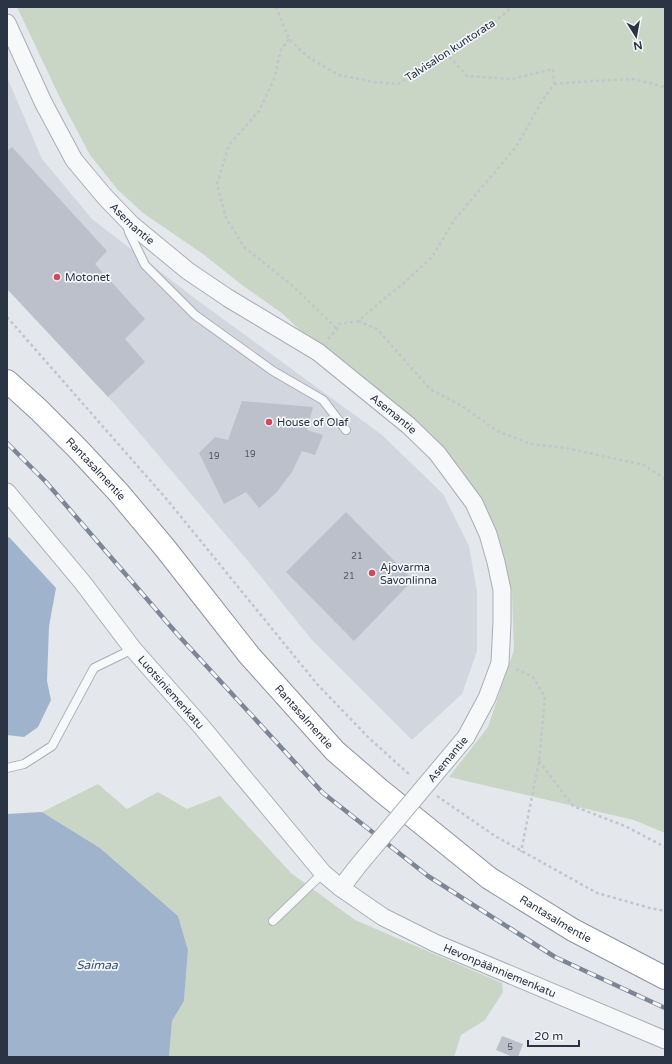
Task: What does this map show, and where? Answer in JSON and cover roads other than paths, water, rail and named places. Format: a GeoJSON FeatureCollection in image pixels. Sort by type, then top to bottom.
{"type":"FeatureCollection","features":[{"type":"Feature","properties":{"kind":"highway","name":"Rantasalmentie"},"geometry":{"type":"LineString","coordinates":[[7,381],[77,448],[118,493],[165,548],[249,655],[335,751],[379,789],[489,878],[573,930],[665,978]]}},
{"type":"Feature","properties":{"kind":"street","name":"Asemantie"},"geometry":{"type":"LineString","coordinates":[[7,23],[43,102],[74,160],[105,197],[131,224],[188,271],[228,298],[318,352],[408,425],[437,453],[474,503],[488,534],[502,590],[502,622],[500,663],[487,698],[466,738],[341,888]]}},
{"type":"Feature","properties":{"kind":"street","name":"Luotsiniemenkatu"},"geometry":{"type":"LineString","coordinates":[[7,492],[83,583],[133,649],[201,726],[323,873],[341,888]]}},
{"type":"Feature","properties":{"kind":"street","name":"Hevonpäänniemenkatu"},"geometry":{"type":"LineString","coordinates":[[341,888],[382,917],[435,943],[665,1040]]}},
{"type":"Feature","properties":{"kind":"lane"},"geometry":{"type":"LineString","coordinates":[[131,224],[128,228],[129,232],[145,265],[195,315],[273,371],[323,400],[346,430]]}},
{"type":"Feature","properties":{"kind":"lane"},"geometry":{"type":"LineString","coordinates":[[7,768],[24,764],[52,746],[94,668],[133,649]]}},
{"type":"Feature","properties":{"kind":"lane"},"geometry":{"type":"LineString","coordinates":[[273,921],[323,873]]}},
{"type":"Feature","properties":{"kind":"water"},"geometry":{"type":"Polygon","coordinates":[[[9,537],[56,588],[49,626],[47,681],[51,700],[38,727],[24,737],[7,735],[7,538],[9,537]]]}},
{"type":"Feature","properties":{"kind":"water","name":"Saimaa"},"geometry":{"type":"Polygon","coordinates":[[[42,812],[100,848],[178,916],[188,950],[184,1001],[172,1021],[169,1057],[7,1057],[7,814],[42,812]]]}},
{"type":"Feature","properties":{"kind":"railway"},"geometry":{"type":"LineString","coordinates":[[7,443],[46,482],[178,635],[323,793],[428,876],[555,957],[665,1008]]}},
{"type":"Feature","properties":{"kind":"place","name":"Motonet"},"geometry":{"type":"Point","coordinates":[57,277]}},
{"type":"Feature","properties":{"kind":"place","name":"House of Olaf"},"geometry":{"type":"Point","coordinates":[269,422]}},
{"type":"Feature","properties":{"kind":"place","name":"Ajovarma Savonlinna"},"geometry":{"type":"Point","coordinates":[372,573]}}]}
